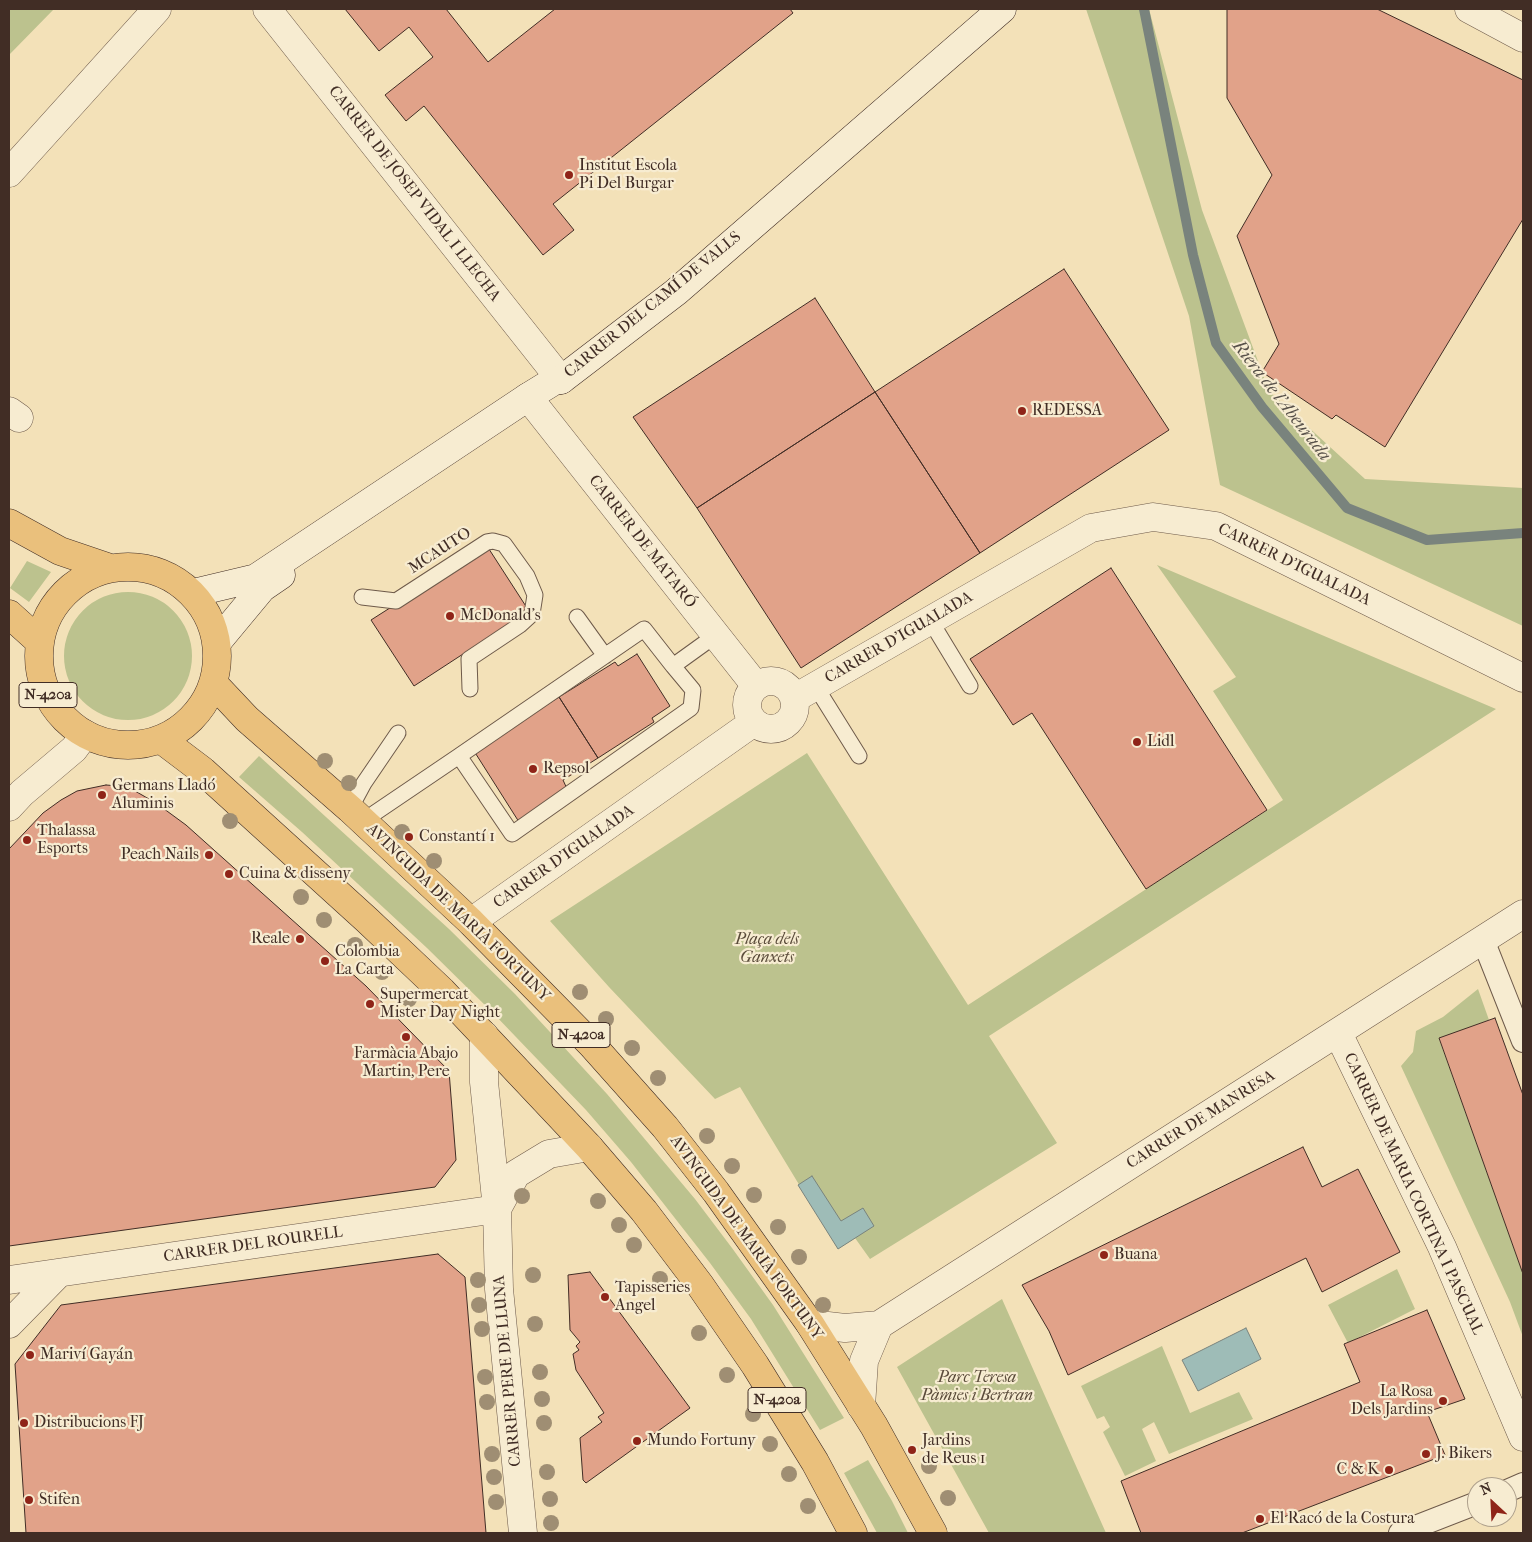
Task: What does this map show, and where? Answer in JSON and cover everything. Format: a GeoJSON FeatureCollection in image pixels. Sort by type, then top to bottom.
{"type":"FeatureCollection","features":[{"type":"Feature","properties":{"kind":"main road","name":"N-420a"},"geometry":{"type":"LineString","coordinates":[[9,522],[60,551],[110,568]]}},
{"type":"Feature","properties":{"kind":"main road","name":"N-420a"},"geometry":{"type":"LineString","coordinates":[[110,568],[132,568],[155,570],[193,593],[209,618],[218,641],[218,658],[214,684],[205,700],[186,723],[162,740],[139,745],[114,743],[85,734],[58,711],[48,695],[40,669],[40,642],[48,618],[59,599],[74,585],[92,574],[110,568]]}},
{"type":"Feature","properties":{"kind":"main road"},"geometry":{"type":"LineString","coordinates":[[9,614],[40,642]]}},
{"type":"Feature","properties":{"kind":"main road","name":"AVINGUDA DE MARIÀ FORTUNY"},"geometry":{"type":"LineString","coordinates":[[214,684],[247,719],[356,815],[471,922],[592,1045],[665,1127],[716,1192],[810,1324],[874,1426],[933,1533]]}},
{"type":"Feature","properties":{"kind":"main road","name":"N-420a"},"geometry":{"type":"LineString","coordinates":[[162,740],[203,771],[442,991],[589,1147],[644,1211],[694,1277],[755,1364],[815,1462],[853,1533]]}},
{"type":"Feature","properties":{"kind":"street"},"geometry":{"type":"LineString","coordinates":[[9,173],[157,9]]}},
{"type":"Feature","properties":{"kind":"street","name":"CARRER DE JOSEP VIDAL I LLECHA"},"geometry":{"type":"LineString","coordinates":[[267,9],[561,380]]}},
{"type":"Feature","properties":{"kind":"street","name":"CARRER DEL CAMÍ DE VALLS"},"geometry":{"type":"LineString","coordinates":[[561,380],[676,292],[1002,9]]}},
{"type":"Feature","properties":{"kind":"street"},"geometry":{"type":"LineString","coordinates":[[1469,9],[1523,38]]}},
{"type":"Feature","properties":{"kind":"street"},"geometry":{"type":"LineString","coordinates":[[218,641],[259,583],[533,403],[552,398],[561,380]]}},
{"type":"Feature","properties":{"kind":"street","name":"CARRER DE MATARÓ"},"geometry":{"type":"LineString","coordinates":[[533,403],[756,686]]}},
{"type":"Feature","properties":{"kind":"street","name":"CARRER D'IGUALADA"},"geometry":{"type":"LineString","coordinates":[[805,692],[1091,528],[1153,517],[1216,526],[1523,678]]}},
{"type":"Feature","properties":{"kind":"street"},"geometry":{"type":"LineString","coordinates":[[193,593],[259,583]]}},
{"type":"Feature","properties":{"kind":"street"},"geometry":{"type":"LineString","coordinates":[[763,682],[779,682],[792,691],[805,692],[796,706],[790,721],[777,729],[768,730],[761,727],[749,716],[747,700],[756,686],[763,682]]}},
{"type":"Feature","properties":{"kind":"street","name":"CARRER D'IGUALADA"},"geometry":{"type":"LineString","coordinates":[[471,922],[754,722]]}},
{"type":"Feature","properties":{"kind":"street"},"geometry":{"type":"LineString","coordinates":[[9,807],[22,793],[74,749],[85,734]]}},
{"type":"Feature","properties":{"kind":"street","name":"CARRER DE MANRESA"},"geometry":{"type":"LineString","coordinates":[[810,1324],[845,1328],[879,1325],[1523,914]]}},
{"type":"Feature","properties":{"kind":"street"},"geometry":{"type":"LineString","coordinates":[[1483,940],[1523,1041]]}},
{"type":"Feature","properties":{"kind":"street","name":"CARRER DE MARIA CORTINA I PASCUAL"},"geometry":{"type":"LineString","coordinates":[[1338,1033],[1442,1247],[1523,1437]]}},
{"type":"Feature","properties":{"kind":"street","name":"CARRER PERE DE LLUNA"},"geometry":{"type":"LineString","coordinates":[[484,1035],[484,1082],[497,1209],[499,1289],[523,1533]]}},
{"type":"Feature","properties":{"kind":"street","name":"CARRER PERE DE LLUNA"},"geometry":{"type":"LineString","coordinates":[[497,1209],[516,1174],[549,1154],[589,1147]]}},
{"type":"Feature","properties":{"kind":"street","name":"CARRER DEL ROURELL"},"geometry":{"type":"LineString","coordinates":[[9,1280],[497,1209]]}},
{"type":"Feature","properties":{"kind":"street"},"geometry":{"type":"LineString","coordinates":[[9,1324],[59,1273]]}},
{"type":"Feature","properties":{"kind":"street"},"geometry":{"type":"LineString","coordinates":[[861,1406],[864,1361],[879,1325]]}},
{"type":"Feature","properties":{"kind":"street"},"geometry":{"type":"LineString","coordinates":[[1400,1533],[1467,1507]]}},
{"type":"Feature","properties":{"kind":"lane","name":"MCAUTO"},"geometry":{"type":"LineString","coordinates":[[362,597],[396,601],[487,542],[493,541],[504,544],[527,576],[535,595],[532,614],[520,625],[469,659],[470,689]]}},
{"type":"Feature","properties":{"kind":"lane"},"geometry":{"type":"LineString","coordinates":[[577,617],[605,656]]}},
{"type":"Feature","properties":{"kind":"lane"},"geometry":{"type":"LineString","coordinates":[[930,620],[970,686]]}},
{"type":"Feature","properties":{"kind":"lane"},"geometry":{"type":"LineString","coordinates":[[356,815],[459,756],[644,630],[693,690],[691,708],[512,834],[459,756]]}},
{"type":"Feature","properties":{"kind":"lane"},"geometry":{"type":"LineString","coordinates":[[673,666],[716,635]]}},
{"type":"Feature","properties":{"kind":"lane"},"geometry":{"type":"LineString","coordinates":[[805,692],[859,756]]}},
{"type":"Feature","properties":{"kind":"lane"},"geometry":{"type":"LineString","coordinates":[[356,815],[364,783],[398,733]]}},
{"type":"Feature","properties":{"kind":"green space"},"geometry":{"type":"Polygon","coordinates":[[[9,9],[54,9],[9,55],[9,9]]]}},
{"type":"Feature","properties":{"kind":"green space"},"geometry":{"type":"Polygon","coordinates":[[[1086,9],[1149,9],[1202,210],[1269,391],[1365,479],[1523,488],[1523,626],[1220,485],[1189,316],[1086,9]]]}},
{"type":"Feature","properties":{"kind":"green space"},"geometry":{"type":"Polygon","coordinates":[[[27,561],[51,572],[29,602],[10,588],[27,561]]]}},
{"type":"Feature","properties":{"kind":"green space","name":"Plaça dels Ganxets"},"geometry":{"type":"Polygon","coordinates":[[[1157,565],[1496,709],[989,1036],[1057,1143],[870,1259],[855,1238],[838,1249],[740,1087],[715,1099],[609,987],[550,921],[807,753],[968,1005],[1283,800],[1213,691],[1236,677],[1157,565]]]}},
{"type":"Feature","properties":{"kind":"green space"},"geometry":{"type":"Polygon","coordinates":[[[128,592],[152,597],[173,611],[187,632],[192,656],[187,680],[173,701],[152,715],[128,720],[104,715],[83,701],[69,680],[64,656],[69,632],[83,611],[104,597],[128,592]]]}},
{"type":"Feature","properties":{"kind":"green space"},"geometry":{"type":"Polygon","coordinates":[[[259,756],[449,929],[515,994],[607,1094],[695,1199],[732,1248],[773,1305],[844,1418],[820,1430],[751,1319],[631,1162],[586,1110],[492,1012],[427,948],[302,832],[239,777],[259,756]]]}},
{"type":"Feature","properties":{"kind":"green space"},"geometry":{"type":"Polygon","coordinates":[[[1478,989],[1489,1020],[1439,1039],[1523,1274],[1523,1337],[1510,1302],[1401,1066],[1413,1052],[1416,1031],[1443,1017],[1478,989]]]}},
{"type":"Feature","properties":{"kind":"green space"},"geometry":{"type":"Polygon","coordinates":[[[1397,1269],[1415,1309],[1348,1343],[1328,1305],[1397,1269]]]}},
{"type":"Feature","properties":{"kind":"green space","name":"Parc Teresa Pàmies i Bertran"},"geometry":{"type":"Polygon","coordinates":[[[1002,1299],[1106,1533],[989,1533],[897,1367],[1002,1299]]]}},
{"type":"Feature","properties":{"kind":"green space"},"geometry":{"type":"Polygon","coordinates":[[[1162,1346],[1190,1413],[1239,1392],[1253,1419],[1169,1454],[1154,1422],[1142,1429],[1156,1461],[1125,1476],[1103,1432],[1110,1427],[1104,1416],[1097,1419],[1081,1386],[1162,1346]]]}},
{"type":"Feature","properties":{"kind":"green space"},"geometry":{"type":"Polygon","coordinates":[[[868,1460],[908,1533],[877,1533],[844,1473],[868,1460]]]}},
{"type":"Feature","properties":{"kind":"water"},"geometry":{"type":"Polygon","coordinates":[[[812,1176],[841,1221],[863,1208],[874,1226],[838,1249],[798,1185],[812,1176]]]}},
{"type":"Feature","properties":{"kind":"water"},"geometry":{"type":"Polygon","coordinates":[[[1246,1328],[1261,1359],[1198,1391],[1182,1360],[1246,1328]]]}},
{"type":"Feature","properties":{"kind":"building"},"geometry":{"type":"Polygon","coordinates":[[[345,9],[446,9],[488,62],[555,9],[790,9],[793,13],[553,204],[574,230],[543,255],[424,106],[406,121],[385,95],[433,57],[409,27],[379,51],[345,9]]]}},
{"type":"Feature","properties":{"kind":"building"},"geometry":{"type":"Polygon","coordinates":[[[1227,9],[1377,9],[1523,80],[1523,219],[1385,447],[1336,415],[1332,419],[1262,372],[1279,344],[1237,236],[1272,175],[1227,98],[1227,9]]]}},
{"type":"Feature","properties":{"kind":"building","name":"REDESSA"},"geometry":{"type":"Polygon","coordinates":[[[1064,269],[1169,430],[980,553],[875,392],[1064,269]]]}},
{"type":"Feature","properties":{"kind":"building"},"geometry":{"type":"Polygon","coordinates":[[[815,298],[875,392],[697,508],[633,417],[815,298]]]}},
{"type":"Feature","properties":{"kind":"building"},"geometry":{"type":"Polygon","coordinates":[[[875,392],[980,553],[801,668],[697,508],[875,392]]]}},
{"type":"Feature","properties":{"kind":"building","name":"McDonald's"},"geometry":{"type":"Polygon","coordinates":[[[487,546],[529,611],[414,686],[371,620],[487,546]]]}},
{"type":"Feature","properties":{"kind":"building","name":"Lidl"},"geometry":{"type":"Polygon","coordinates":[[[1111,568],[1267,810],[1146,889],[1032,713],[1013,725],[970,659],[1111,568]]]}},
{"type":"Feature","properties":{"kind":"building"},"geometry":{"type":"Polygon","coordinates":[[[637,654],[670,706],[652,718],[654,722],[598,758],[559,697],[615,662],[618,666],[637,654]]]}},
{"type":"Feature","properties":{"kind":"building","name":"Repsol"},"geometry":{"type":"Polygon","coordinates":[[[559,697],[598,758],[563,780],[568,791],[519,822],[474,751],[559,697]]]}},
{"type":"Feature","properties":{"kind":"building"},"geometry":{"type":"Polygon","coordinates":[[[106,785],[119,786],[135,791],[156,803],[186,825],[366,986],[449,1071],[456,1160],[435,1187],[9,1246],[9,849],[43,813],[61,800],[77,791],[106,785]]]}},
{"type":"Feature","properties":{"kind":"building"},"geometry":{"type":"Polygon","coordinates":[[[1495,1018],[1523,1095],[1523,1274],[1439,1038],[1495,1018]]]}},
{"type":"Feature","properties":{"kind":"building"},"geometry":{"type":"Polygon","coordinates":[[[1303,1147],[1322,1187],[1358,1169],[1400,1252],[1322,1292],[1306,1258],[1068,1375],[1049,1331],[1022,1285],[1303,1147]]]}},
{"type":"Feature","properties":{"kind":"building"},"geometry":{"type":"Polygon","coordinates":[[[438,1254],[465,1277],[486,1533],[26,1533],[15,1364],[61,1305],[438,1254]]]}},
{"type":"Feature","properties":{"kind":"building"},"geometry":{"type":"Polygon","coordinates":[[[590,1272],[690,1408],[586,1483],[583,1480],[580,1438],[602,1422],[598,1417],[604,1413],[576,1370],[573,1354],[579,1350],[576,1346],[580,1342],[570,1330],[568,1275],[590,1272]]]}},
{"type":"Feature","properties":{"kind":"building"},"geometry":{"type":"Polygon","coordinates":[[[1427,1310],[1465,1399],[1427,1412],[1445,1455],[1242,1533],[1141,1533],[1121,1481],[1360,1382],[1344,1344],[1427,1310]]]}},
{"type":"Feature","properties":{"kind":"waterway","name":"Riera de l'Abeurada"},"geometry":{"type":"LineString","coordinates":[[1144,9],[1193,255],[1216,343],[1262,407],[1347,508],[1427,540],[1523,533]]}},
{"type":"Feature","properties":{"kind":"place","name":"Institut Escola Pi Del Burgar"},"geometry":{"type":"Point","coordinates":[569,175]}},
{"type":"Feature","properties":{"kind":"place","name":"REDESSA"},"geometry":{"type":"Point","coordinates":[1022,411]}},
{"type":"Feature","properties":{"kind":"place","name":"McDonald's"},"geometry":{"type":"Point","coordinates":[450,616]}},
{"type":"Feature","properties":{"kind":"place","name":"Lidl"},"geometry":{"type":"Point","coordinates":[1137,742]}},
{"type":"Feature","properties":{"kind":"place","name":"Repsol"},"geometry":{"type":"Point","coordinates":[533,769]}},
{"type":"Feature","properties":{"kind":"place","name":"Germans Lladó Aluminis"},"geometry":{"type":"Point","coordinates":[102,795]}},
{"type":"Feature","properties":{"kind":"place","name":"Constantí 1"},"geometry":{"type":"Point","coordinates":[409,837]}},
{"type":"Feature","properties":{"kind":"place","name":"Thalassa Esports"},"geometry":{"type":"Point","coordinates":[27,840]}},
{"type":"Feature","properties":{"kind":"place","name":"Peach Nails"},"geometry":{"type":"Point","coordinates":[209,855]}},
{"type":"Feature","properties":{"kind":"place","name":"Cuina & disseny"},"geometry":{"type":"Point","coordinates":[229,874]}},
{"type":"Feature","properties":{"kind":"place","name":"Reale"},"geometry":{"type":"Point","coordinates":[300,939]}},
{"type":"Feature","properties":{"kind":"place","name":"Colombia La Carta"},"geometry":{"type":"Point","coordinates":[325,961]}},
{"type":"Feature","properties":{"kind":"place","name":"Supermercat Mister Day Night"},"geometry":{"type":"Point","coordinates":[370,1004]}},
{"type":"Feature","properties":{"kind":"place","name":"Farmàcia Abajo Martin, Pere"},"geometry":{"type":"Point","coordinates":[406,1037]}},
{"type":"Feature","properties":{"kind":"place","name":"Buana"},"geometry":{"type":"Point","coordinates":[1104,1255]}},
{"type":"Feature","properties":{"kind":"place","name":"Tapisseries Angel"},"geometry":{"type":"Point","coordinates":[605,1297]}},
{"type":"Feature","properties":{"kind":"place","name":"Mariví Gayán"},"geometry":{"type":"Point","coordinates":[30,1355]}},
{"type":"Feature","properties":{"kind":"place","name":"La Rosa Dels Jardins"},"geometry":{"type":"Point","coordinates":[1443,1401]}},
{"type":"Feature","properties":{"kind":"place","name":"Distribucions FJ"},"geometry":{"type":"Point","coordinates":[24,1423]}},
{"type":"Feature","properties":{"kind":"place","name":"Mundo Fortuny"},"geometry":{"type":"Point","coordinates":[637,1441]}},
{"type":"Feature","properties":{"kind":"place","name":"Jardins de Reus 1"},"geometry":{"type":"Point","coordinates":[912,1450]}},
{"type":"Feature","properties":{"kind":"place","name":"J. Bikers"},"geometry":{"type":"Point","coordinates":[1426,1454]}},
{"type":"Feature","properties":{"kind":"place","name":"C & K"},"geometry":{"type":"Point","coordinates":[1389,1470]}},
{"type":"Feature","properties":{"kind":"place","name":"Stifen"},"geometry":{"type":"Point","coordinates":[29,1500]}},
{"type":"Feature","properties":{"kind":"place","name":"El Racó de la Costura"},"geometry":{"type":"Point","coordinates":[1260,1519]}}]}
